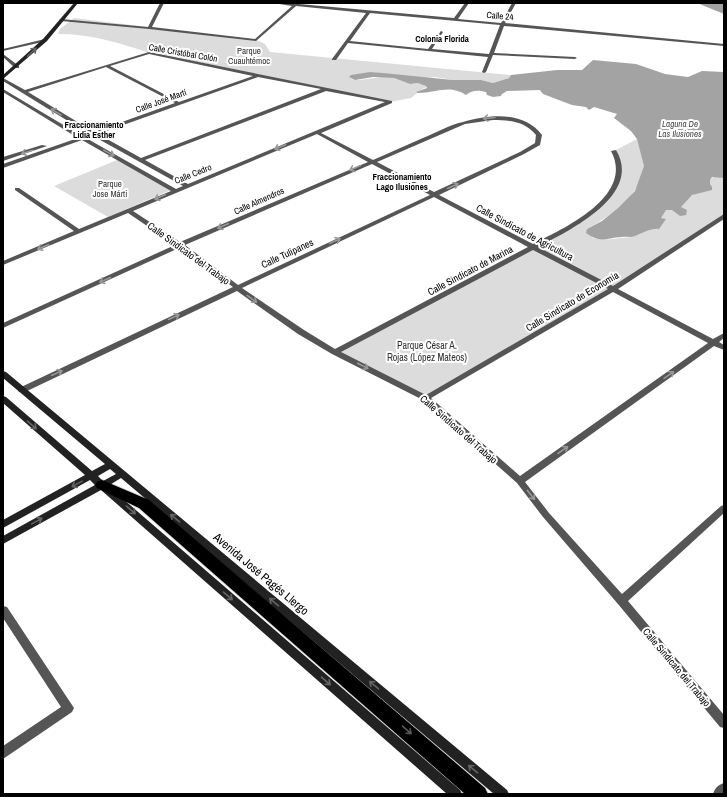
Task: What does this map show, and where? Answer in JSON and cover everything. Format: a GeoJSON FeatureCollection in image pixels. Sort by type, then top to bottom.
{"type":"FeatureCollection","features":[{"type":"Feature","properties":{"kind":"highway"},"geometry":{"type":"LineString","coordinates":[[102,485],[144,504],[368,696],[479,794]]}},
{"type":"Feature","properties":{"kind":"main road"},"geometry":{"type":"LineString","coordinates":[[3,79],[44,40],[76,3]]}},
{"type":"Feature","properties":{"kind":"main road","name":"Avenida José Pagés Llergo"},"geometry":{"type":"LineString","coordinates":[[3,374],[503,794]]}},
{"type":"Feature","properties":{"kind":"main road"},"geometry":{"type":"LineString","coordinates":[[3,399],[456,794]]}},
{"type":"Feature","properties":{"kind":"main road"},"geometry":{"type":"LineString","coordinates":[[3,524],[111,465]]}},
{"type":"Feature","properties":{"kind":"main road"},"geometry":{"type":"LineString","coordinates":[[3,540],[122,474]]}},
{"type":"Feature","properties":{"kind":"street"},"geometry":{"type":"LineString","coordinates":[[149,28],[162,3]]}},
{"type":"Feature","properties":{"kind":"street","name":"Calle 24"},"geometry":{"type":"LineString","coordinates":[[275,3],[724,45]]}},
{"type":"Feature","properties":{"kind":"street"},"geometry":{"type":"LineString","coordinates":[[327,3],[333,8]]}},
{"type":"Feature","properties":{"kind":"street"},"geometry":{"type":"LineString","coordinates":[[455,20],[466,3]]}},
{"type":"Feature","properties":{"kind":"street"},"geometry":{"type":"LineString","coordinates":[[484,72],[514,3]]}},
{"type":"Feature","properties":{"kind":"street"},"geometry":{"type":"LineString","coordinates":[[61,20],[256,40],[294,5]]}},
{"type":"Feature","properties":{"kind":"street"},"geometry":{"type":"LineString","coordinates":[[334,59],[369,12]]}},
{"type":"Feature","properties":{"kind":"street"},"geometry":{"type":"LineString","coordinates":[[429,50],[441,32]]}},
{"type":"Feature","properties":{"kind":"street"},"geometry":{"type":"LineString","coordinates":[[3,50],[44,40]]}},
{"type":"Feature","properties":{"kind":"street"},"geometry":{"type":"LineString","coordinates":[[346,42],[491,55],[575,58]]}},
{"type":"Feature","properties":{"kind":"street","name":"Calle Cristóbal Colón"},"geometry":{"type":"LineString","coordinates":[[24,92],[140,55],[149,54],[390,102]]}},
{"type":"Feature","properties":{"kind":"street"},"geometry":{"type":"LineString","coordinates":[[3,55],[17,67]]}},
{"type":"Feature","properties":{"kind":"street"},"geometry":{"type":"LineString","coordinates":[[107,66],[175,102]]}},
{"type":"Feature","properties":{"kind":"street","name":"Calle José Martí"},"geometry":{"type":"LineString","coordinates":[[3,166],[94,134],[248,74]]}},
{"type":"Feature","properties":{"kind":"street","name":"Calle José Martí"},"geometry":{"type":"LineString","coordinates":[[3,160],[257,76]]}},
{"type":"Feature","properties":{"kind":"street"},"geometry":{"type":"LineString","coordinates":[[3,79],[88,131],[188,186]]}},
{"type":"Feature","properties":{"kind":"street"},"geometry":{"type":"LineString","coordinates":[[140,160],[326,89]]}},
{"type":"Feature","properties":{"kind":"street"},"geometry":{"type":"LineString","coordinates":[[3,90],[77,135],[175,191]]}},
{"type":"Feature","properties":{"kind":"street","name":"Calle Cedro"},"geometry":{"type":"LineString","coordinates":[[3,263],[390,102]]}},
{"type":"Feature","properties":{"kind":"street","name":"Calle Almendros"},"geometry":{"type":"LineString","coordinates":[[3,326],[180,245],[456,125],[470,120],[499,117],[527,125]]}},
{"type":"Feature","properties":{"kind":"street","name":"Calle Tulipanes"},"geometry":{"type":"LineString","coordinates":[[22,390],[536,146],[539,142],[540,135],[536,130],[527,125]]}},
{"type":"Feature","properties":{"kind":"street","name":"Calle Sindicato de Agricultura"},"geometry":{"type":"LineString","coordinates":[[316,132],[532,248],[724,348]]}},
{"type":"Feature","properties":{"kind":"street","name":"Calle Sindicato de Marina"},"geometry":{"type":"LineString","coordinates":[[335,352],[532,248],[580,218],[609,196],[617,184],[620,171],[619,161],[614,151]]}},
{"type":"Feature","properties":{"kind":"street"},"geometry":{"type":"LineString","coordinates":[[17,189],[80,232]]}},
{"type":"Feature","properties":{"kind":"street","name":"Calle Sindicato del Trabajo"},"geometry":{"type":"LineString","coordinates":[[129,211],[180,245],[236,288],[301,332],[335,352],[426,398],[520,481],[546,515],[622,601],[724,723]]}},
{"type":"Feature","properties":{"kind":"street","name":"Calle Sindicato de Economia"},"geometry":{"type":"LineString","coordinates":[[426,398],[613,289],[724,216]]}},
{"type":"Feature","properties":{"kind":"street"},"geometry":{"type":"LineString","coordinates":[[520,481],[724,335]]}},
{"type":"Feature","properties":{"kind":"street"},"geometry":{"type":"LineString","coordinates":[[622,601],[724,508]]}},
{"type":"Feature","properties":{"kind":"street"},"geometry":{"type":"LineString","coordinates":[[3,610],[68,708],[3,753]]}},
{"type":"Feature","properties":{"kind":"street"},"geometry":{"type":"LineString","coordinates":[[719,794],[724,789]]}},
{"type":"Feature","properties":{"kind":"green space","name":"Parque Cuauhtémoc"},"geometry":{"type":"Polygon","coordinates":[[[74,18],[256,40],[265,44],[270,52],[511,75],[509,78],[493,83],[481,80],[453,80],[435,77],[424,78],[370,72],[350,79],[359,80],[383,77],[394,78],[410,84],[423,84],[427,87],[411,98],[390,102],[149,53],[104,39],[81,35],[58,34],[60,29],[74,18]]]}},
{"type":"Feature","properties":{"kind":"green space","name":"Parque César A. Rojas (López Mateos)"},"geometry":{"type":"Polygon","coordinates":[[[637,139],[644,163],[642,176],[638,186],[614,211],[587,229],[593,238],[608,239],[633,237],[666,210],[705,188],[710,180],[724,172],[724,216],[613,289],[426,398],[335,352],[532,248],[575,222],[602,203],[619,178],[614,151],[637,139]]]}},
{"type":"Feature","properties":{"kind":"green space","name":"Parque Jose Márti"},"geometry":{"type":"Polygon","coordinates":[[[117,160],[171,190],[108,217],[54,186],[117,160]]]}},
{"type":"Feature","properties":{"kind":"water"},"geometry":{"type":"Polygon","coordinates":[[[697,3],[724,3],[724,14],[697,3]]]}},
{"type":"Feature","properties":{"kind":"water","name":"Laguna De Las Ilusiones"},"geometry":{"type":"Polygon","coordinates":[[[593,60],[636,64],[665,74],[688,77],[702,71],[724,72],[724,178],[712,177],[710,184],[712,190],[692,195],[681,207],[687,210],[686,215],[680,216],[672,210],[666,210],[661,218],[666,219],[659,229],[650,230],[633,237],[604,240],[586,233],[587,229],[602,221],[635,191],[644,166],[637,139],[631,131],[614,118],[617,114],[594,107],[589,110],[586,107],[572,105],[543,94],[540,90],[507,91],[501,96],[493,97],[487,95],[486,92],[478,91],[473,91],[466,95],[454,90],[418,93],[416,92],[427,88],[426,86],[418,83],[410,84],[394,78],[373,77],[355,80],[349,77],[351,75],[370,72],[453,80],[481,80],[493,83],[509,78],[511,75],[557,70],[582,70],[593,60]]]}},
{"type":"Feature","properties":{"kind":"district","name":"Colonia Florida"},"geometry":{"type":"Point","coordinates":[442,39]}},
{"type":"Feature","properties":{"kind":"district","name":"Fraccionamiento Lidia Esther"},"geometry":{"type":"Point","coordinates":[94,130]}},
{"type":"Feature","properties":{"kind":"district","name":"Fraccionamiento Lago Ilusiones"},"geometry":{"type":"Point","coordinates":[402,182]}}]}
